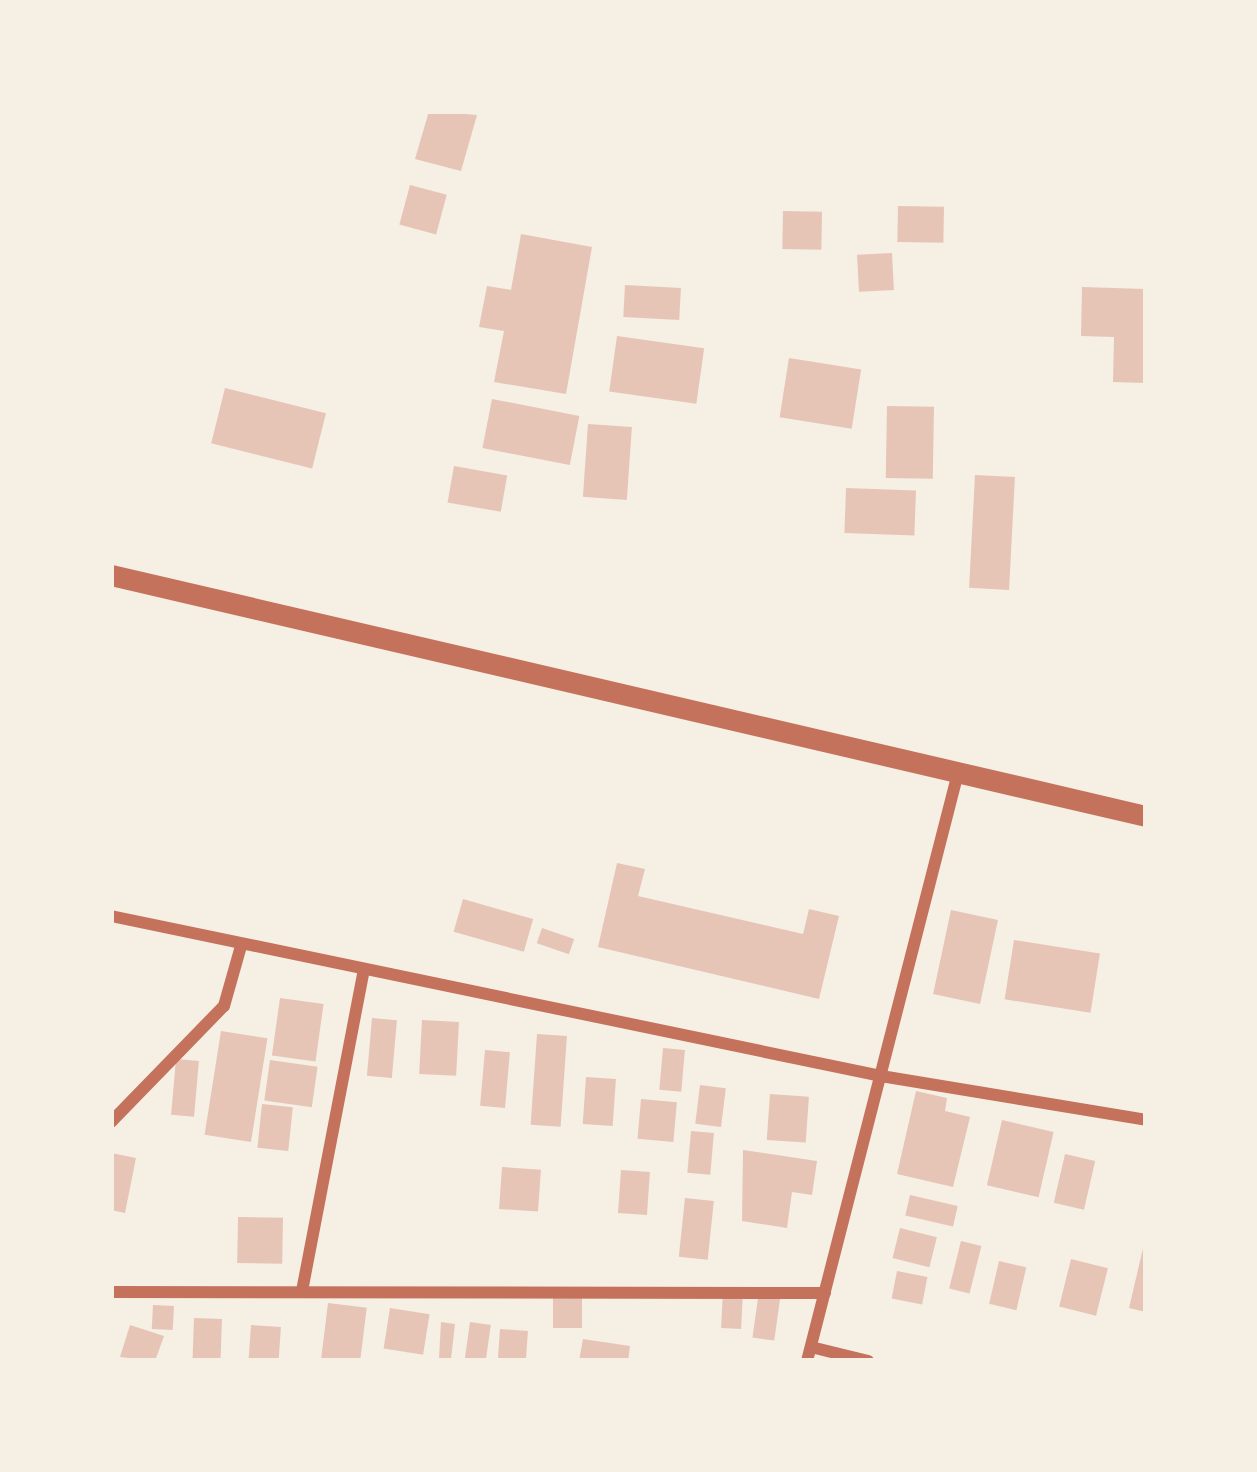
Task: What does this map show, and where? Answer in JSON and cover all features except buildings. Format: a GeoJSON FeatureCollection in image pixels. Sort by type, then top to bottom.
{"type":"FeatureCollection","features":[{"type":"Feature","properties":{"kind":"street"},"geometry":{"type":"LineString","coordinates":[[111,574],[1146,816]]}},
{"type":"Feature","properties":{"kind":"street"},"geometry":{"type":"LineString","coordinates":[[868,1361],[809,1354],[958,773]]}},
{"type":"Feature","properties":{"kind":"street"},"geometry":{"type":"LineString","coordinates":[[111,916],[363,973],[881,1076],[1146,1120]]}},
{"type":"Feature","properties":{"kind":"street"},"geometry":{"type":"LineString","coordinates":[[111,1122],[224,1006],[241,946]]}},
{"type":"Feature","properties":{"kind":"street"},"geometry":{"type":"LineString","coordinates":[[302,1291],[363,973]]}},
{"type":"Feature","properties":{"kind":"street"},"geometry":{"type":"LineString","coordinates":[[111,1292],[825,1293]]}}]}
